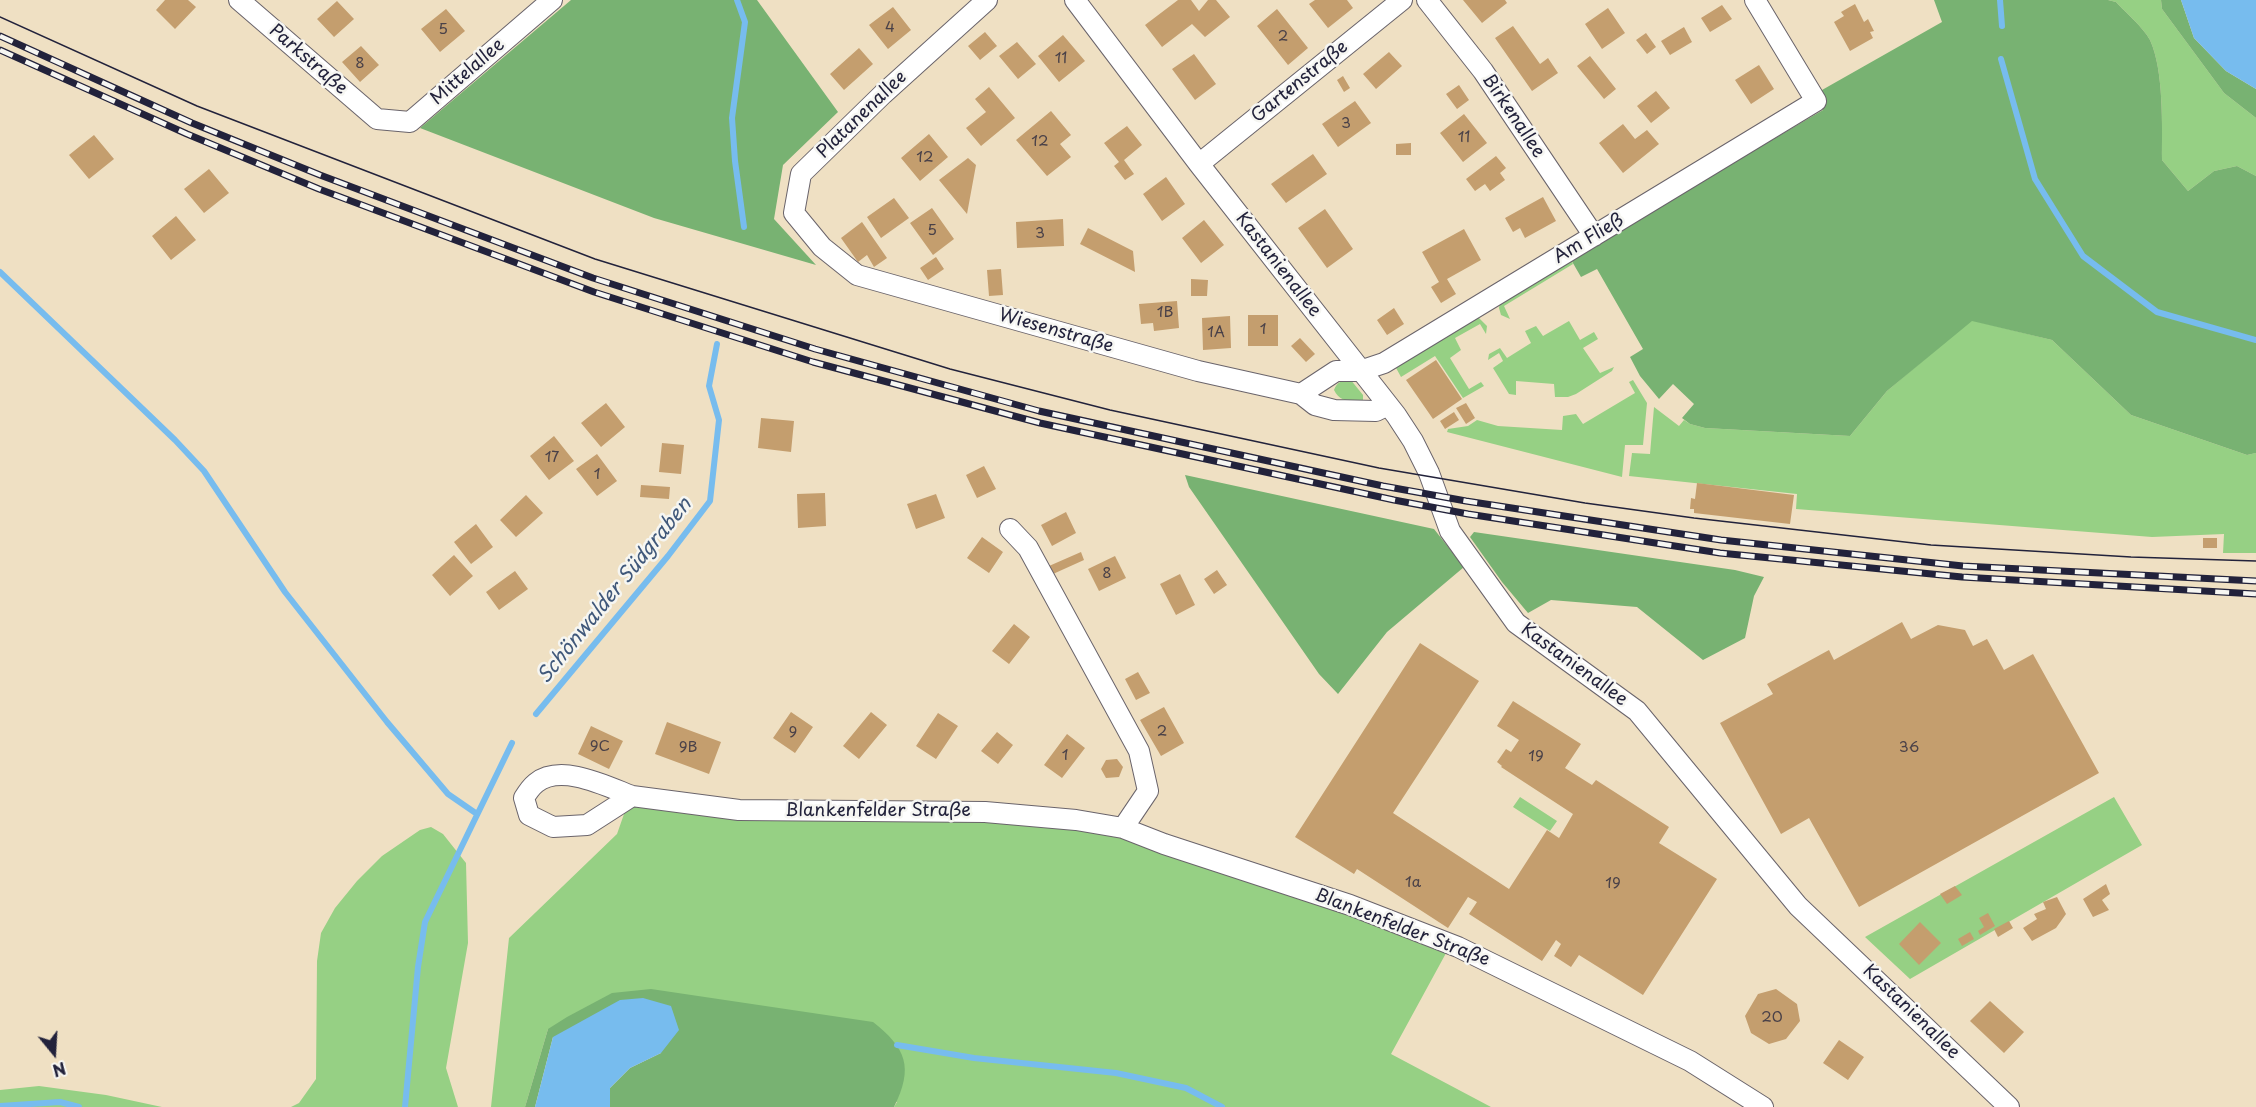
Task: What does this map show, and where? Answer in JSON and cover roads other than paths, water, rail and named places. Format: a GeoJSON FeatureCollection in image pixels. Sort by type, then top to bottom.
{"type":"FeatureCollection","features":[{"type":"Feature","properties":{"kind":"street","name":"Parkstraße"},"geometry":{"type":"LineString","coordinates":[[239,0],[377,119]]}},
{"type":"Feature","properties":{"kind":"street","name":"Mittelallee"},"geometry":{"type":"LineString","coordinates":[[377,119],[410,122],[552,0]]}},
{"type":"Feature","properties":{"kind":"street","name":"Platanenallee"},"geometry":{"type":"LineString","coordinates":[[822,247],[794,213],[801,174],[883,94],[987,0]]}},
{"type":"Feature","properties":{"kind":"street","name":"Kastanienallee"},"geometry":{"type":"LineString","coordinates":[[1075,0],[1199,164],[1388,405],[1413,441],[1429,473],[1450,531],[1516,623],[1637,711],[1798,906],[2009,1107]]}},
{"type":"Feature","properties":{"kind":"street","name":"Gartenstraße"},"geometry":{"type":"LineString","coordinates":[[1199,164],[1402,0]]}},
{"type":"Feature","properties":{"kind":"street","name":"Birkenallee"},"geometry":{"type":"LineString","coordinates":[[1427,0],[1483,71],[1594,236]]}},
{"type":"Feature","properties":{"kind":"street","name":"Am Fließ"},"geometry":{"type":"LineString","coordinates":[[1360,371],[1384,363],[1816,101],[1755,0]]}},
{"type":"Feature","properties":{"kind":"street","name":"Wiesenstraße"},"geometry":{"type":"LineString","coordinates":[[822,247],[857,275],[1198,371],[1301,394],[1315,405],[1334,410],[1376,411],[1388,405]]}},
{"type":"Feature","properties":{"kind":"street"},"geometry":{"type":"LineString","coordinates":[[1301,394],[1336,371],[1360,371]]}},
{"type":"Feature","properties":{"kind":"street"},"geometry":{"type":"LineString","coordinates":[[1010,529],[1028,548],[1139,751],[1148,791],[1123,828]]}},
{"type":"Feature","properties":{"kind":"street","name":"Blankenfelder Straße"},"geometry":{"type":"LineString","coordinates":[[632,796],[587,825],[553,826],[529,814],[524,798],[537,782],[560,774],[589,780],[632,796],[739,810],[985,812],[1076,820],[1123,828],[1164,844],[1350,905],[1458,946],[1690,1061],[1763,1107]]}},
{"type":"Feature","properties":{"kind":"water"},"geometry":{"type":"Polygon","coordinates":[[[2181,0],[2256,0],[2256,89],[2226,71],[2194,38],[2181,0]]]}},
{"type":"Feature","properties":{"kind":"water"},"geometry":{"type":"Polygon","coordinates":[[[643,998],[671,1006],[679,1030],[661,1053],[630,1068],[610,1088],[610,1107],[535,1107],[553,1037],[620,1000],[643,998]]]}},
{"type":"Feature","properties":{"kind":"waterway","name":"Schönwalder Südgraben"},"geometry":{"type":"LineString","coordinates":[[737,0],[745,22],[732,118],[744,227]]}},
{"type":"Feature","properties":{"kind":"waterway"},"geometry":{"type":"LineString","coordinates":[[2000,0],[2002,26]]}},
{"type":"Feature","properties":{"kind":"waterway"},"geometry":{"type":"LineString","coordinates":[[2001,59],[2035,179],[2083,256],[2157,312],[2256,340]]}},
{"type":"Feature","properties":{"kind":"waterway"},"geometry":{"type":"LineString","coordinates":[[0,272],[175,440],[204,471],[285,592],[387,722],[448,794],[477,814]]}},
{"type":"Feature","properties":{"kind":"waterway","name":"Schönwalder Südgraben"},"geometry":{"type":"LineString","coordinates":[[536,714],[668,556],[710,501],[719,420],[709,386],[717,344]]}},
{"type":"Feature","properties":{"kind":"waterway","name":"Schönwalder Südgraben"},"geometry":{"type":"LineString","coordinates":[[405,1107],[418,967],[425,922],[512,743]]}},
{"type":"Feature","properties":{"kind":"waterway"},"geometry":{"type":"LineString","coordinates":[[897,1045],[974,1058],[1116,1073],[1186,1088],[1222,1107]]}},
{"type":"Feature","properties":{"kind":"waterway"},"geometry":{"type":"LineString","coordinates":[[0,1106],[60,1102],[79,1107]]}},
{"type":"Feature","properties":{"kind":"tram line"},"geometry":{"type":"LineString","coordinates":[[0,17],[197,106],[595,259],[950,369],[1110,410],[1379,468],[1585,503],[1694,518],[1931,545],[2131,557],[2256,561]]}},
{"type":"Feature","properties":{"kind":"railway"},"geometry":{"type":"LineString","coordinates":[[0,36],[192,123],[320,175],[593,278],[815,349],[1039,411],[1383,486],[1721,540],[1963,566],[2256,581]]}},
{"type":"Feature","properties":{"kind":"railway"},"geometry":{"type":"LineString","coordinates":[[0,50],[187,134],[319,189],[594,292],[813,362],[1040,423],[1394,500],[1468,514],[1720,553],[1962,577],[2256,594]]}}]}
